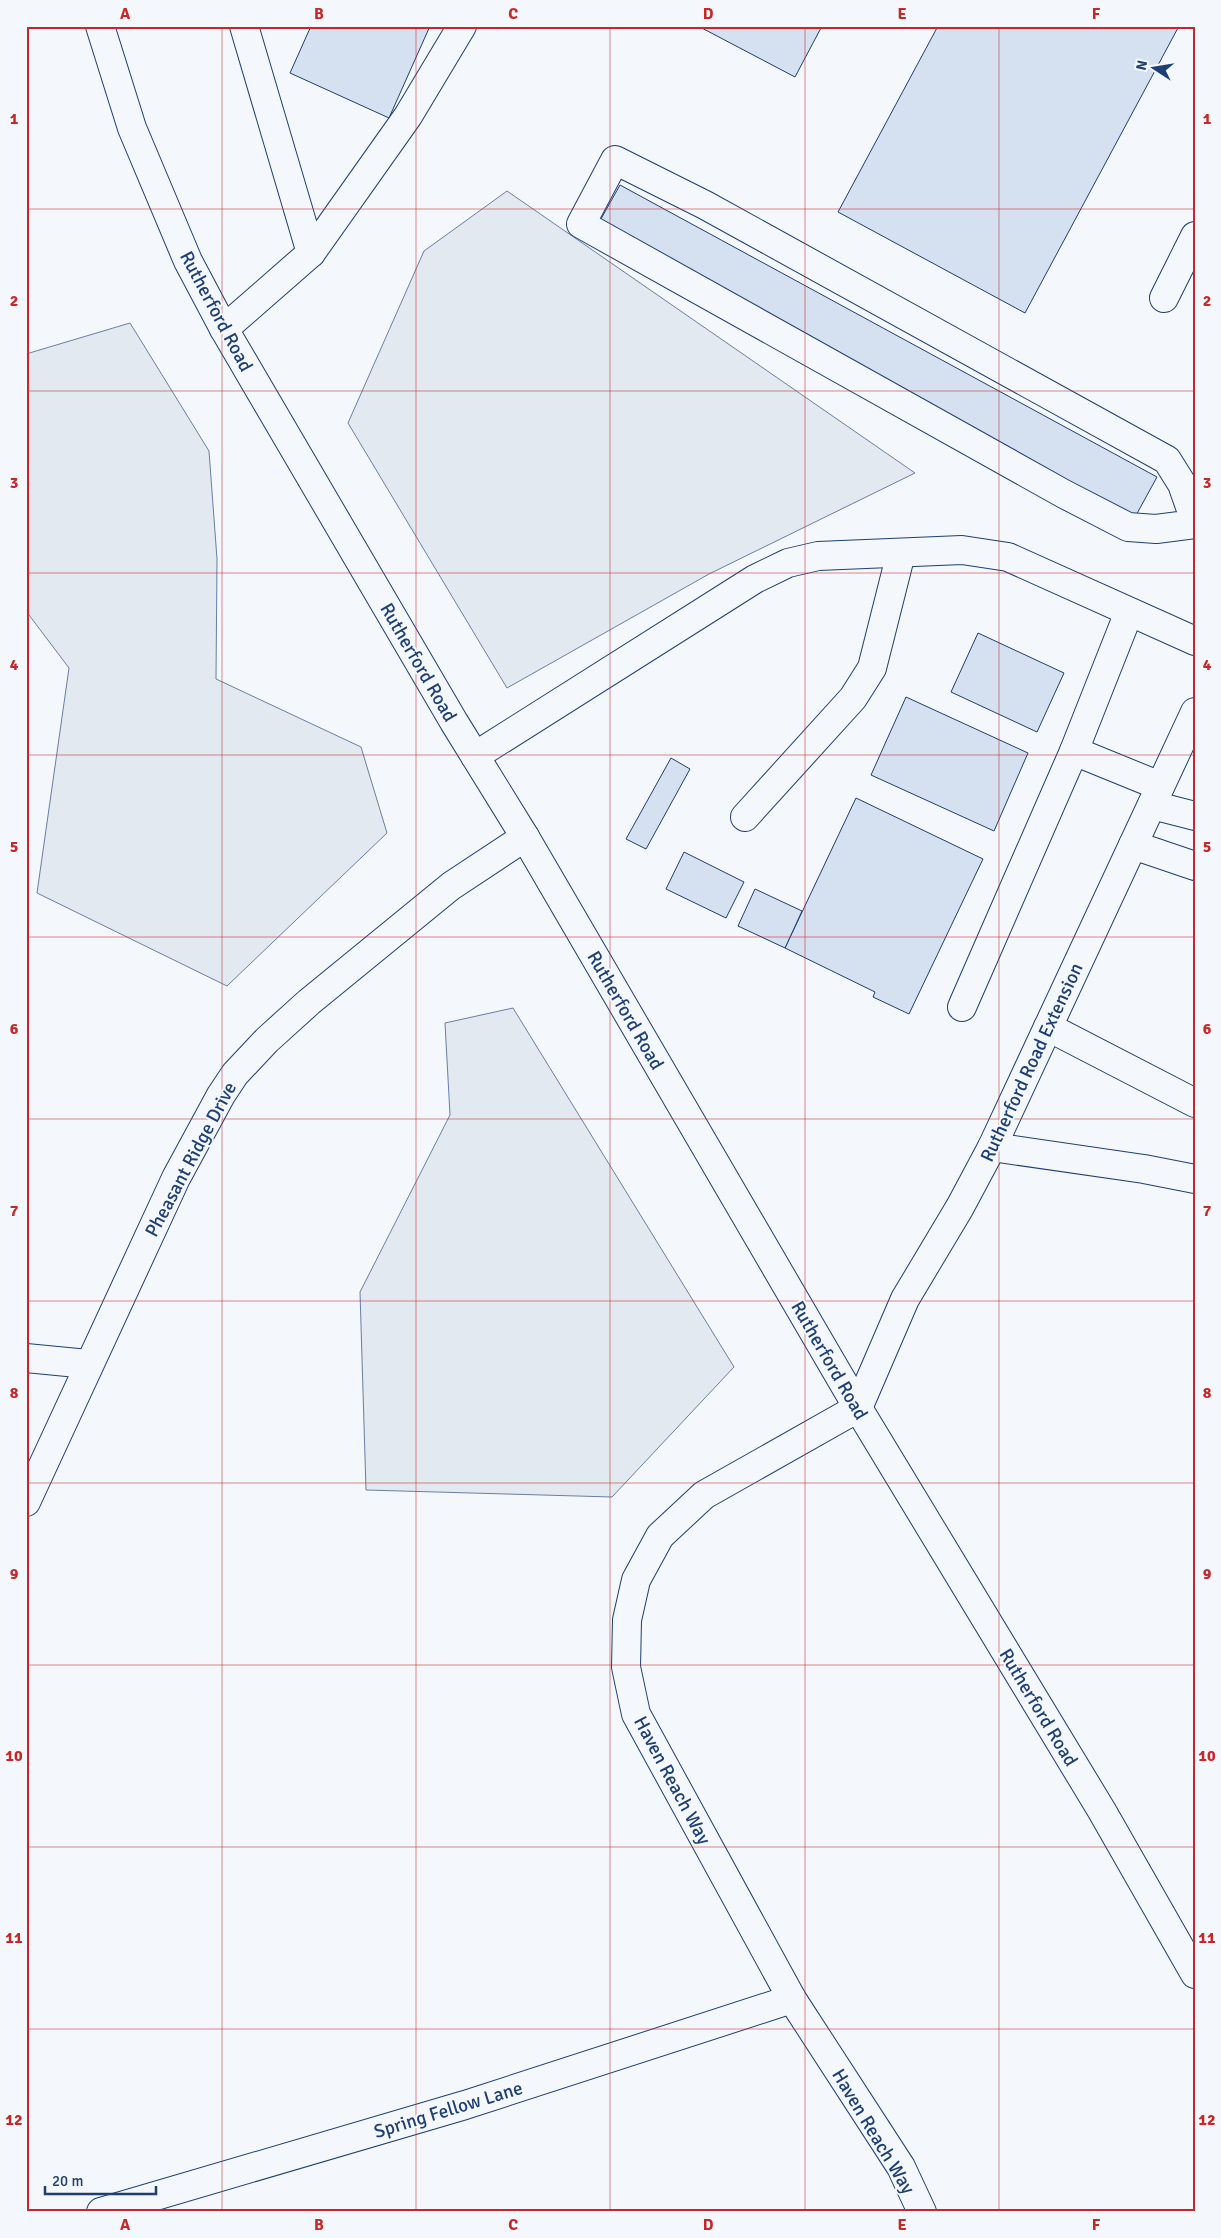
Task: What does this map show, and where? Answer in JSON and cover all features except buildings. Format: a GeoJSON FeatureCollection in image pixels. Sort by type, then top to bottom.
{"type":"FeatureCollection","features":[{"type":"Feature","properties":{"kind":"street","name":"Rutherford Road"},"geometry":{"type":"LineString","coordinates":[[100,26],[136,137],[188,261],[224,329],[474,756],[525,837],[858,1408],[1102,1811],[1195,1974]]}},
{"type":"Feature","properties":{"kind":"street"},"geometry":{"type":"LineString","coordinates":[[244,26],[311,253]]}},
{"type":"Feature","properties":{"kind":"street"},"geometry":{"type":"LineString","coordinates":[[224,329],[311,253],[408,116],[462,26]]}},
{"type":"Feature","properties":{"kind":"street"},"geometry":{"type":"LineString","coordinates":[[615,160],[706,205],[1167,460],[1182,484],[1195,522],[1156,529],[1128,527],[1055,489],[581,224],[615,160]]}},
{"type":"Feature","properties":{"kind":"street"},"geometry":{"type":"LineString","coordinates":[[1164,298],[1195,236]]}},
{"type":"Feature","properties":{"kind":"street"},"geometry":{"type":"LineString","coordinates":[[474,756],[755,579],[788,563],[818,556],[962,550],[1008,557],[1195,640]]}},
{"type":"Feature","properties":{"kind":"street"},"geometry":{"type":"LineString","coordinates":[[745,817],[853,698],[872,668],[901,553]]}},
{"type":"Feature","properties":{"kind":"street"},"geometry":{"type":"LineString","coordinates":[[962,1007],[1074,751],[1129,612]]}},
{"type":"Feature","properties":{"kind":"street","name":"Rutherford Road Extension"},"geometry":{"type":"LineString","coordinates":[[858,1408],[905,1299],[960,1207],[992,1147],[1195,712]]}},
{"type":"Feature","properties":{"kind":"street"},"geometry":{"type":"LineString","coordinates":[[1074,751],[1195,816]]}},
{"type":"Feature","properties":{"kind":"street","name":"Pheasant Ridge Drive"},"geometry":{"type":"LineString","coordinates":[[26,1502],[88,1364],[176,1178],[221,1095],[235,1074],[267,1040],[309,1002],[436,898],[525,837]]}},
{"type":"Feature","properties":{"kind":"street"},"geometry":{"type":"LineString","coordinates":[[1133,845],[1195,866]]}},
{"type":"Feature","properties":{"kind":"street"},"geometry":{"type":"LineString","coordinates":[[1048,1027],[1195,1102]]}},
{"type":"Feature","properties":{"kind":"street"},"geometry":{"type":"LineString","coordinates":[[992,1147],[1144,1169],[1195,1179]]}},
{"type":"Feature","properties":{"kind":"street"},"geometry":{"type":"LineString","coordinates":[[26,1358],[88,1364]]}},
{"type":"Feature","properties":{"kind":"street","name":"Haven Reach Way"},"geometry":{"type":"LineString","coordinates":[[858,1408],[704,1495],[660,1536],[636,1580],[627,1620],[626,1667],[636,1714],[792,1998],[901,2167],[922,2212]]}},
{"type":"Feature","properties":{"kind":"street","name":"Spring Fellow Lane"},"geometry":{"type":"LineString","coordinates":[[101,2212],[465,2105],[792,1998]]}},
{"type":"Feature","properties":{"kind":"shaded area"},"geometry":{"type":"Polygon","coordinates":[[[507,191],[915,473],[709,574],[507,688],[348,423],[424,251],[507,191]]]}},
{"type":"Feature","properties":{"kind":"shaded area"},"geometry":{"type":"Polygon","coordinates":[[[130,323],[209,451],[217,559],[216,679],[361,747],[387,833],[227,986],[37,893],[69,668],[26,611],[26,354],[130,323]]]}},
{"type":"Feature","properties":{"kind":"shaded area"},"geometry":{"type":"Polygon","coordinates":[[[513,1008],[734,1367],[612,1497],[366,1490],[360,1292],[450,1115],[445,1023],[513,1008]]]}}]}
